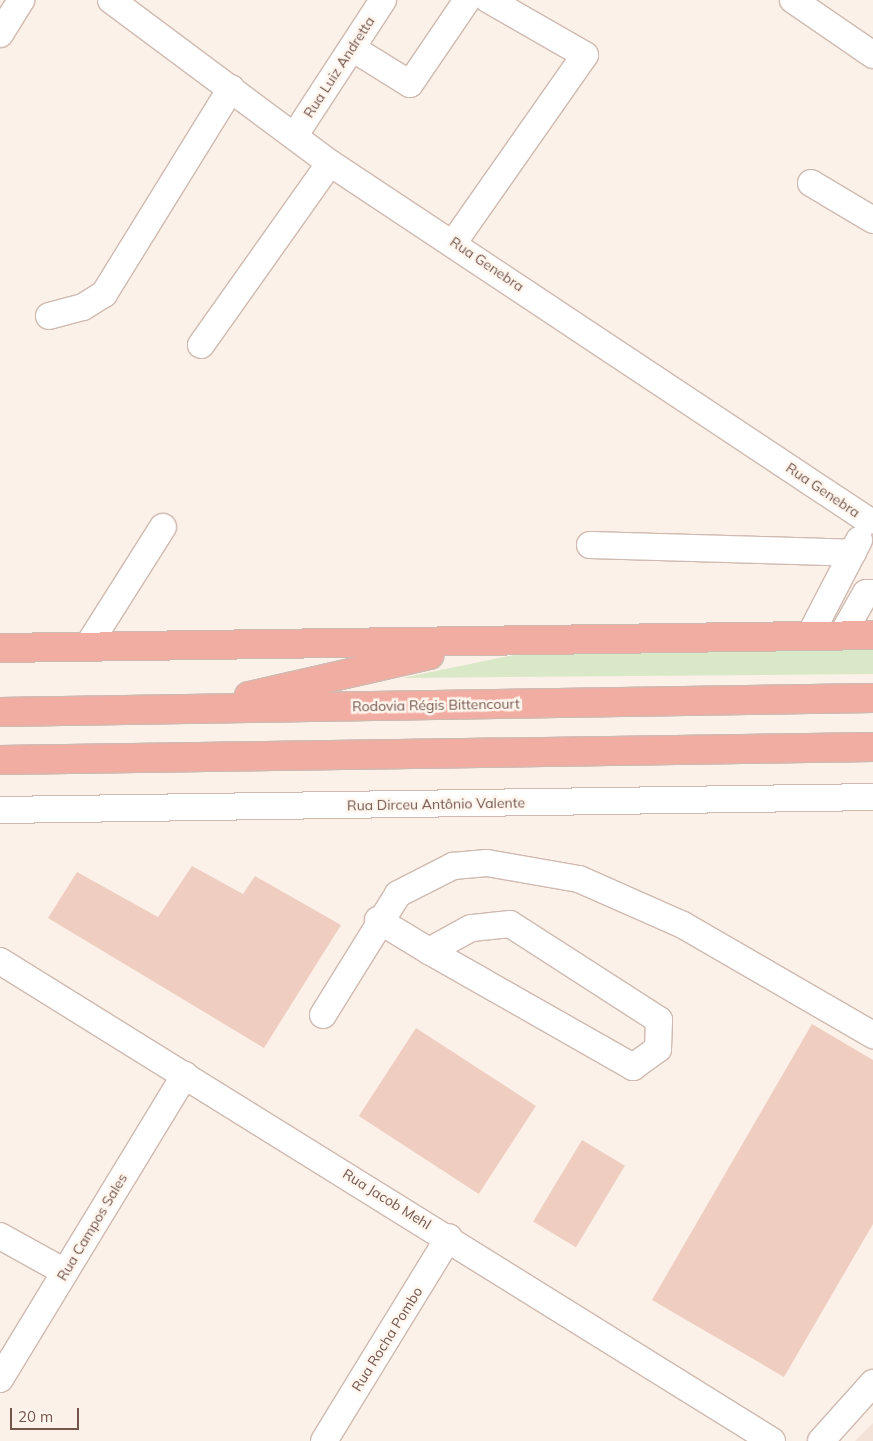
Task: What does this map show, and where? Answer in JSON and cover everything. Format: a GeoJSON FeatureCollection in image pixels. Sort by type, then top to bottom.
{"type":"FeatureCollection","features":[{"type":"Feature","properties":{"kind":"highway"},"geometry":{"type":"LineString","coordinates":[[0,648],[481,643],[873,634]]}},
{"type":"Feature","properties":{"kind":"highway"},"geometry":{"type":"LineString","coordinates":[[196,708],[481,643]]}},
{"type":"Feature","properties":{"kind":"highway","name":"Rodovia Régis Bittencourt"},"geometry":{"type":"LineString","coordinates":[[0,712],[873,698]]}},
{"type":"Feature","properties":{"kind":"highway"},"geometry":{"type":"LineString","coordinates":[[0,760],[873,747]]}},
{"type":"Feature","properties":{"kind":"street"},"geometry":{"type":"LineString","coordinates":[[0,34],[21,0]]}},
{"type":"Feature","properties":{"kind":"street","name":"Rua Genebra"},"geometry":{"type":"LineString","coordinates":[[111,0],[295,135],[330,163],[454,242],[871,518]]}},
{"type":"Feature","properties":{"kind":"street","name":"Rua Luiz Andretta"},"geometry":{"type":"LineString","coordinates":[[295,135],[383,0]]}},
{"type":"Feature","properties":{"kind":"street"},"geometry":{"type":"LineString","coordinates":[[352,48],[410,84],[467,0]]}},
{"type":"Feature","properties":{"kind":"street"},"geometry":{"type":"LineString","coordinates":[[454,242],[585,55],[489,0]]}},
{"type":"Feature","properties":{"kind":"street"},"geometry":{"type":"LineString","coordinates":[[793,0],[873,55]]}},
{"type":"Feature","properties":{"kind":"street"},"geometry":{"type":"LineString","coordinates":[[48,316],[83,306],[104,294],[231,88]]}},
{"type":"Feature","properties":{"kind":"street"},"geometry":{"type":"LineString","coordinates":[[201,345],[330,163]]}},
{"type":"Feature","properties":{"kind":"street"},"geometry":{"type":"LineString","coordinates":[[811,183],[873,220]]}},
{"type":"Feature","properties":{"kind":"street"},"geometry":{"type":"LineString","coordinates":[[810,635],[871,518]]}},
{"type":"Feature","properties":{"kind":"street"},"geometry":{"type":"LineString","coordinates":[[87,647],[163,527]]}},
{"type":"Feature","properties":{"kind":"street"},"geometry":{"type":"LineString","coordinates":[[590,545],[853,553]]}},
{"type":"Feature","properties":{"kind":"street"},"geometry":{"type":"LineString","coordinates":[[842,635],[866,593],[873,593]]}},
{"type":"Feature","properties":{"kind":"street","name":"Rua Dirceu Antônio Valente"},"geometry":{"type":"LineString","coordinates":[[0,810],[873,797]]}},
{"type":"Feature","properties":{"kind":"street"},"geometry":{"type":"LineString","coordinates":[[323,1015],[378,920],[398,894],[453,866],[487,863],[579,879],[684,925],[873,1035]]}},
{"type":"Feature","properties":{"kind":"street"},"geometry":{"type":"LineString","coordinates":[[378,920],[429,951],[633,1067],[658,1048],[659,1020],[510,924],[471,928],[429,951]]}},
{"type":"Feature","properties":{"kind":"street","name":"Rua Jacob Mehl"},"geometry":{"type":"LineString","coordinates":[[0,962],[450,1237],[772,1441]]}},
{"type":"Feature","properties":{"kind":"street","name":"Rua Campos Sales"},"geometry":{"type":"LineString","coordinates":[[0,1379],[185,1075]]}},
{"type":"Feature","properties":{"kind":"street"},"geometry":{"type":"LineString","coordinates":[[0,1236],[65,1272]]}},
{"type":"Feature","properties":{"kind":"street","name":"Rua Rocha Pombo"},"geometry":{"type":"LineString","coordinates":[[324,1441],[450,1237]]}},
{"type":"Feature","properties":{"kind":"street"},"geometry":{"type":"LineString","coordinates":[[821,1441],[873,1383]]}},
{"type":"Feature","properties":{"kind":"shaded area"},"geometry":{"type":"Polygon","coordinates":[[[873,1423],[873,1441],[855,1441],[873,1423]]]}},
{"type":"Feature","properties":{"kind":"green space"},"geometry":{"type":"Polygon","coordinates":[[[873,648],[873,674],[402,678],[519,654],[873,648]]]}},
{"type":"Feature","properties":{"kind":"building"},"geometry":{"type":"Polygon","coordinates":[[[192,866],[243,894],[255,876],[341,925],[264,1048],[48,918],[77,872],[158,917],[192,866]]]}},
{"type":"Feature","properties":{"kind":"building"},"geometry":{"type":"Polygon","coordinates":[[[812,1024],[873,1060],[873,1224],[784,1377],[652,1300],[812,1024]]]}},
{"type":"Feature","properties":{"kind":"building"},"geometry":{"type":"Polygon","coordinates":[[[416,1028],[536,1106],[479,1194],[359,1116],[416,1028]]]}},
{"type":"Feature","properties":{"kind":"building"},"geometry":{"type":"Polygon","coordinates":[[[582,1140],[625,1166],[576,1247],[533,1221],[582,1140]]]}}]}
